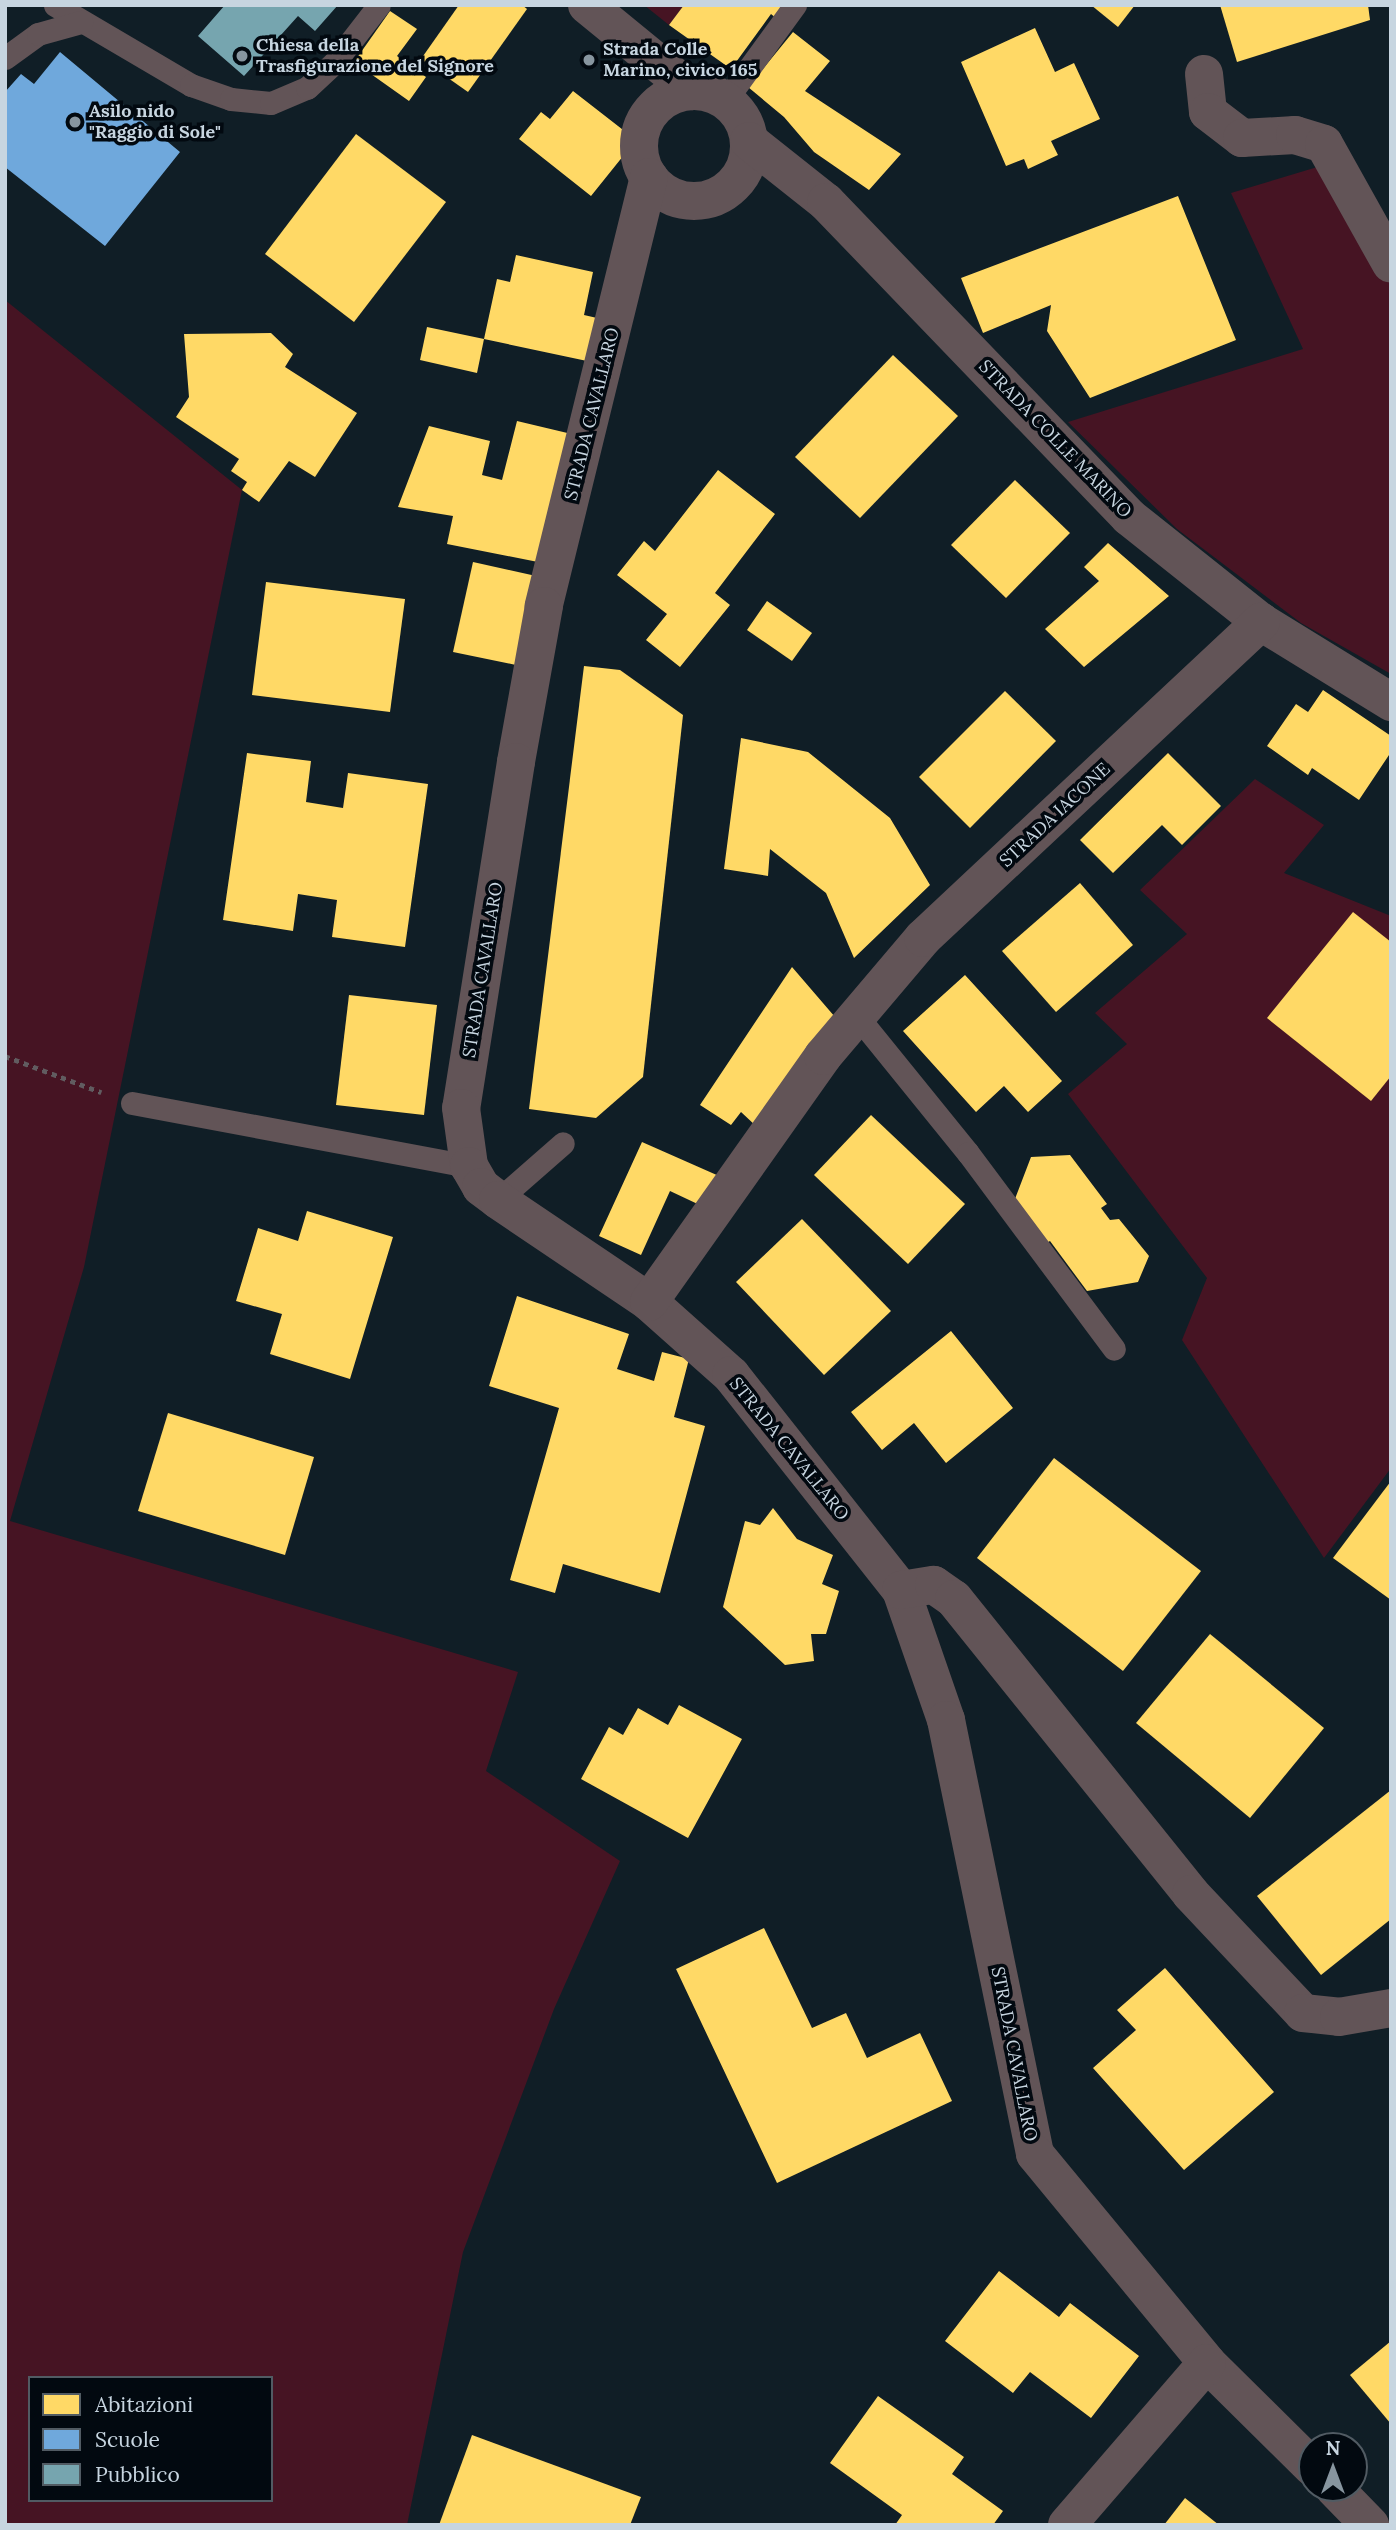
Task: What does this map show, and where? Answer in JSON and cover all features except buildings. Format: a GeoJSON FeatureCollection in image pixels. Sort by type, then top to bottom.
{"type":"FeatureCollection","features":[{"type":"Feature","properties":{"kind":"street"},"geometry":{"type":"LineString","coordinates":[[587,5],[614,32],[708,96],[744,122],[749,141],[744,169],[726,191],[713,198],[677,198],[649,177],[639,142],[649,115],[667,98],[708,96]]}},
{"type":"Feature","properties":{"kind":"street"},"geometry":{"type":"LineString","coordinates":[[614,32],[649,115]]}},
{"type":"Feature","properties":{"kind":"street"},"geometry":{"type":"LineString","coordinates":[[1203,74],[1208,112],[1242,138],[1295,135],[1324,144],[1391,264]]}},
{"type":"Feature","properties":{"kind":"street","name":"STRADA COLLE MARINO"},"geometry":{"type":"LineString","coordinates":[[749,141],[826,202],[1129,517],[1261,622],[1391,702]]}},
{"type":"Feature","properties":{"kind":"street","name":"STRADA CAVALLARO"},"geometry":{"type":"LineString","coordinates":[[649,177],[544,606],[518,749],[461,1108],[469,1166],[481,1186],[498,1200],[649,1302],[731,1375],[901,1590],[946,1720],[1035,2154],[1207,2363],[1298,2453]]}},
{"type":"Feature","properties":{"kind":"street","name":"STRADA IACONE"},"geometry":{"type":"LineString","coordinates":[[649,1302],[823,1056],[923,938],[1261,622]]}},
{"type":"Feature","properties":{"kind":"street"},"geometry":{"type":"LineString","coordinates":[[901,1590],[934,1585],[954,1599],[1191,1894],[1303,2013],[1339,2017],[1391,2008]]}},
{"type":"Feature","properties":{"kind":"street"},"geometry":{"type":"LineString","coordinates":[[1066,2525],[1207,2363]]}},
{"type":"Feature","properties":{"kind":"street"},"geometry":{"type":"LineString","coordinates":[[1348,2502],[1370,2525]]}},
{"type":"Feature","properties":{"kind":"lane"},"geometry":{"type":"LineString","coordinates":[[55,5],[191,85],[231,99],[271,103],[316,80],[379,5]]}},
{"type":"Feature","properties":{"kind":"lane"},"geometry":{"type":"LineString","coordinates":[[708,96],[795,5]]}},
{"type":"Feature","properties":{"kind":"lane"},"geometry":{"type":"LineString","coordinates":[[5,58],[38,34],[81,22]]}},
{"type":"Feature","properties":{"kind":"lane"},"geometry":{"type":"LineString","coordinates":[[857,1016],[968,1153],[1114,1349]]}},
{"type":"Feature","properties":{"kind":"lane"},"geometry":{"type":"LineString","coordinates":[[132,1103],[469,1166]]}},
{"type":"Feature","properties":{"kind":"lane"},"geometry":{"type":"LineString","coordinates":[[498,1200],[563,1143]]}},
{"type":"Feature","properties":{"kind":"path"},"geometry":{"type":"LineString","coordinates":[[5,1056],[132,1103]]}},
{"type":"Feature","properties":{"kind":"shaded area"},"geometry":{"type":"Polygon","coordinates":[[[644,5],[684,5],[669,25],[644,5]]]}},
{"type":"Feature","properties":{"kind":"shaded area"},"geometry":{"type":"Polygon","coordinates":[[[1334,162],[1391,263],[1391,674],[1301,623],[1177,529],[1068,422],[1303,349],[1231,193],[1334,162]]]}},
{"type":"Feature","properties":{"kind":"shaded area"},"geometry":{"type":"Polygon","coordinates":[[[5,300],[242,490],[84,1267],[10,1521],[518,1672],[486,1771],[620,1861],[554,2009],[463,2252],[407,2525],[5,2525],[5,300]]]}},
{"type":"Feature","properties":{"kind":"shaded area"},"geometry":{"type":"Polygon","coordinates":[[[1255,779],[1324,825],[1284,873],[1391,916],[1391,1468],[1324,1558],[1182,1340],[1207,1278],[1068,1094],[1127,1044],[1095,1013],[1187,934],[1140,890],[1255,779]]]}},
{"type":"Feature","properties":{"kind":"place","name":"Chiesa della Trasfigurazione del Signore"},"geometry":{"type":"Point","coordinates":[242,56]}},
{"type":"Feature","properties":{"kind":"place","name":"Strada Colle Marino, civico 165"},"geometry":{"type":"Point","coordinates":[589,60]}},
{"type":"Feature","properties":{"kind":"place","name":"Asilo nido \"Raggio di Sole\""},"geometry":{"type":"Point","coordinates":[75,122]}}]}
